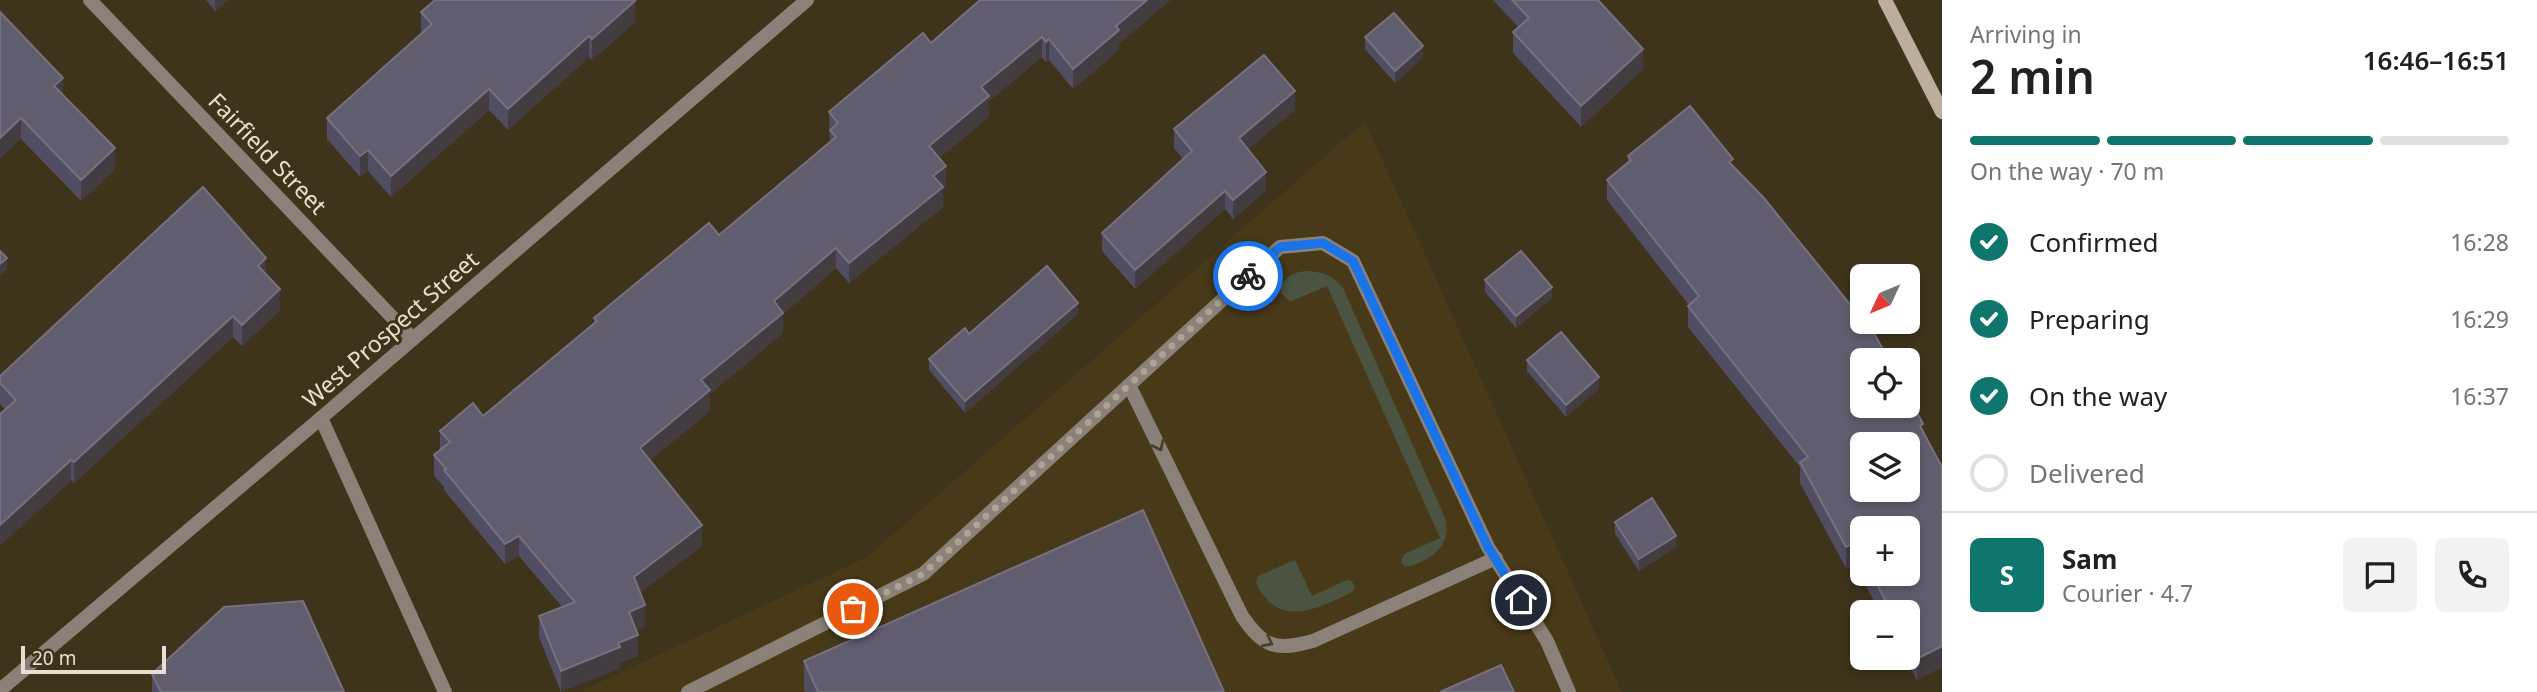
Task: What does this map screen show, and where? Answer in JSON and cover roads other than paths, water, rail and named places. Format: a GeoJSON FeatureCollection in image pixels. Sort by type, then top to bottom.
{"type":"FeatureCollection","features":[{"type":"Feature","properties":{"kind":"main road"},"geometry":{"type":"LineString","coordinates":[[1885,0],[1942,112]]}},
{"type":"Feature","properties":{"kind":"street","name":"Fairfield Street"},"geometry":{"type":"LineString","coordinates":[[90,0],[413,338]]}},
{"type":"Feature","properties":{"kind":"street","name":"West Prospect Street"},"geometry":{"type":"LineString","coordinates":[[0,690],[807,0]]}},
{"type":"Feature","properties":{"kind":"street"},"geometry":{"type":"LineString","coordinates":[[688,692],[923,574],[1280,247],[1323,243],[1353,261],[1488,547],[1547,641],[1569,692]]}},
{"type":"Feature","properties":{"kind":"street"},"geometry":{"type":"LineString","coordinates":[[1129,384],[1241,616],[1253,632],[1270,645],[1287,648],[1313,641],[1496,558]]}},
{"type":"Feature","properties":{"kind":"street"},"geometry":{"type":"LineString","coordinates":[[321,418],[445,692]]}}]}
